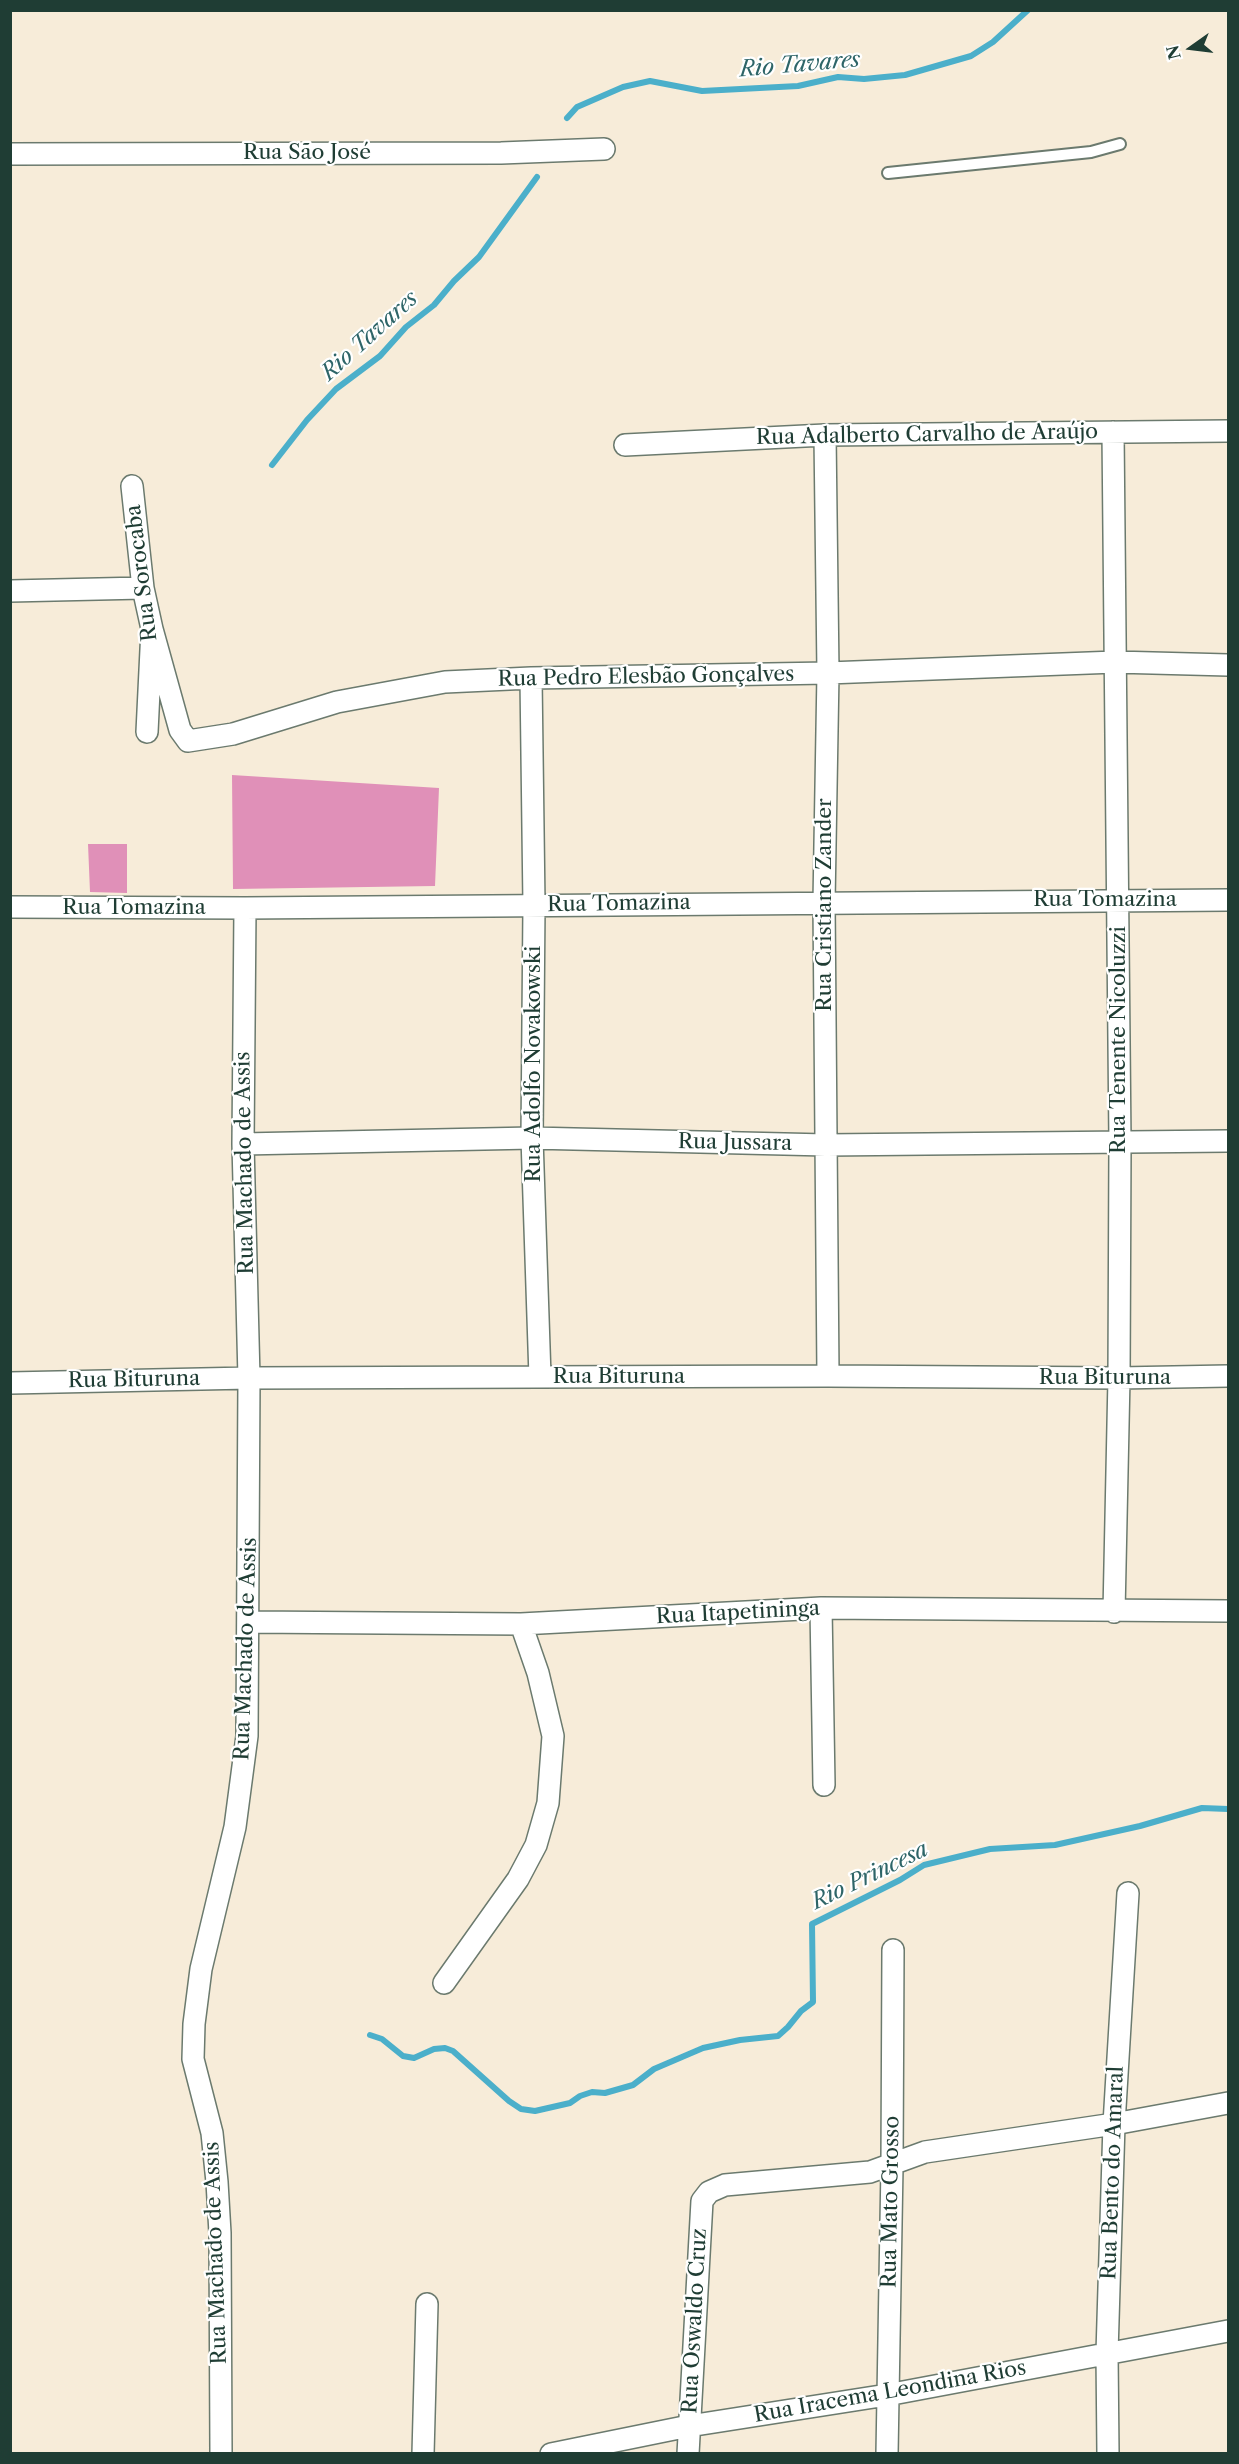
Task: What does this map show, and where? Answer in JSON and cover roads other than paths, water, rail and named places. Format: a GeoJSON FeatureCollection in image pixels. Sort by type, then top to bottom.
{"type":"FeatureCollection","features":[{"type":"Feature","properties":{"kind":"street","name":"Rua São José"},"geometry":{"type":"LineString","coordinates":[[10,154],[501,153],[604,149]]}},
{"type":"Feature","properties":{"kind":"street","name":"Rua Adalberto Carvalho de Araújo"},"geometry":{"type":"LineString","coordinates":[[625,445],[825,435],[1228,431]]}},
{"type":"Feature","properties":{"kind":"street","name":"Rua Tenente Nicoluzzi"},"geometry":{"type":"LineString","coordinates":[[1113,432],[1120,1143],[1119,1378],[1114,1612]]}},
{"type":"Feature","properties":{"kind":"street","name":"Rua Cristiano Zander"},"geometry":{"type":"LineString","coordinates":[[825,435],[828,673],[824,902],[828,1376]]}},
{"type":"Feature","properties":{"kind":"street","name":"Rua Sorocaba"},"geometry":{"type":"LineString","coordinates":[[132,486],[143,588],[152,629],[147,732]]}},
{"type":"Feature","properties":{"kind":"street"},"geometry":{"type":"LineString","coordinates":[[10,591],[143,588]]}},
{"type":"Feature","properties":{"kind":"street","name":"Rua Pedro Elesbão Gonçalves"},"geometry":{"type":"LineString","coordinates":[[152,629],[180,730],[188,741],[233,734],[337,702],[445,682],[531,678],[828,673],[1115,663],[1228,664]]}},
{"type":"Feature","properties":{"kind":"street","name":"Rua Adolfo Novakowski"},"geometry":{"type":"LineString","coordinates":[[531,678],[534,906],[532,1138],[540,1377]]}},
{"type":"Feature","properties":{"kind":"street","name":"Rua Tomazina"},"geometry":{"type":"LineString","coordinates":[[10,907],[244,908],[1228,900]]}},
{"type":"Feature","properties":{"kind":"street","name":"Rua Machado de Assis"},"geometry":{"type":"LineString","coordinates":[[221,2454],[220,2233],[217,2181],[212,2133],[193,2059],[193,2048],[201,1969],[237,1816],[247,1736],[249,1378],[243,1144],[244,908]]}},
{"type":"Feature","properties":{"kind":"street","name":"Rua Jussara"},"geometry":{"type":"LineString","coordinates":[[243,1144],[532,1138],[826,1145],[1228,1141]]}},
{"type":"Feature","properties":{"kind":"street","name":"Rua Bituruna"},"geometry":{"type":"LineString","coordinates":[[10,1383],[249,1378],[1228,1376]]}},
{"type":"Feature","properties":{"kind":"street"},"geometry":{"type":"LineString","coordinates":[[821,1608],[824,1785]]}},
{"type":"Feature","properties":{"kind":"street","name":"Rua Itapetininga"},"geometry":{"type":"LineString","coordinates":[[249,1622],[521,1624],[821,1608],[1114,1612],[1228,1611]]}},
{"type":"Feature","properties":{"kind":"street"},"geometry":{"type":"LineString","coordinates":[[444,1983],[518,1879],[536,1845],[548,1803],[553,1736],[538,1673],[521,1624]]}},
{"type":"Feature","properties":{"kind":"street","name":"Rua Bento do Amaral"},"geometry":{"type":"LineString","coordinates":[[1108,2454],[1107,2353],[1114,2124],[1128,1893]]}},
{"type":"Feature","properties":{"kind":"street","name":"Rua Mato Grosso"},"geometry":{"type":"LineString","coordinates":[[887,2454],[893,1950]]}},
{"type":"Feature","properties":{"kind":"street"},"geometry":{"type":"LineString","coordinates":[[892,2166],[925,2152],[1114,2124],[1228,2103]]}},
{"type":"Feature","properties":{"kind":"street","name":"Rua Oswaldo Cruz"},"geometry":{"type":"LineString","coordinates":[[688,2454],[702,2201],[709,2192],[725,2185],[870,2172],[892,2166]]}},
{"type":"Feature","properties":{"kind":"street"},"geometry":{"type":"LineString","coordinates":[[423,2454],[427,2304]]}},
{"type":"Feature","properties":{"kind":"street","name":"Rua Iracema Leondina Rios"},"geometry":{"type":"LineString","coordinates":[[551,2454],[689,2426],[887,2395],[1228,2331]]}},
{"type":"Feature","properties":{"kind":"lane"},"geometry":{"type":"LineString","coordinates":[[888,173],[1091,152],[1120,144]]}},
{"type":"Feature","properties":{"kind":"waterway","name":"Rio Tavares"},"geometry":{"type":"LineString","coordinates":[[567,118],[577,107],[623,87],[650,81],[702,91],[798,86],[838,77],[864,79],[905,75],[971,56],[993,42],[1028,10]]}},
{"type":"Feature","properties":{"kind":"waterway","name":"Rio Tavares"},"geometry":{"type":"LineString","coordinates":[[272,465],[307,420],[336,389],[380,356],[406,327],[434,305],[454,281],[479,257],[537,177]]}},
{"type":"Feature","properties":{"kind":"waterway","name":"Rio Princesa"},"geometry":{"type":"LineString","coordinates":[[370,2035],[382,2039],[403,2056],[414,2058],[434,2049],[445,2048],[453,2051],[521,2109],[535,2111],[570,2103],[592,2092],[605,2093],[633,2085],[654,2069],[703,2048],[740,2040],[778,2036],[801,2011],[813,2002],[812,1924],[900,1880],[924,1865],[990,1849],[1055,1845],[1140,1826],[1202,1808],[1228,1809]]}}]}
